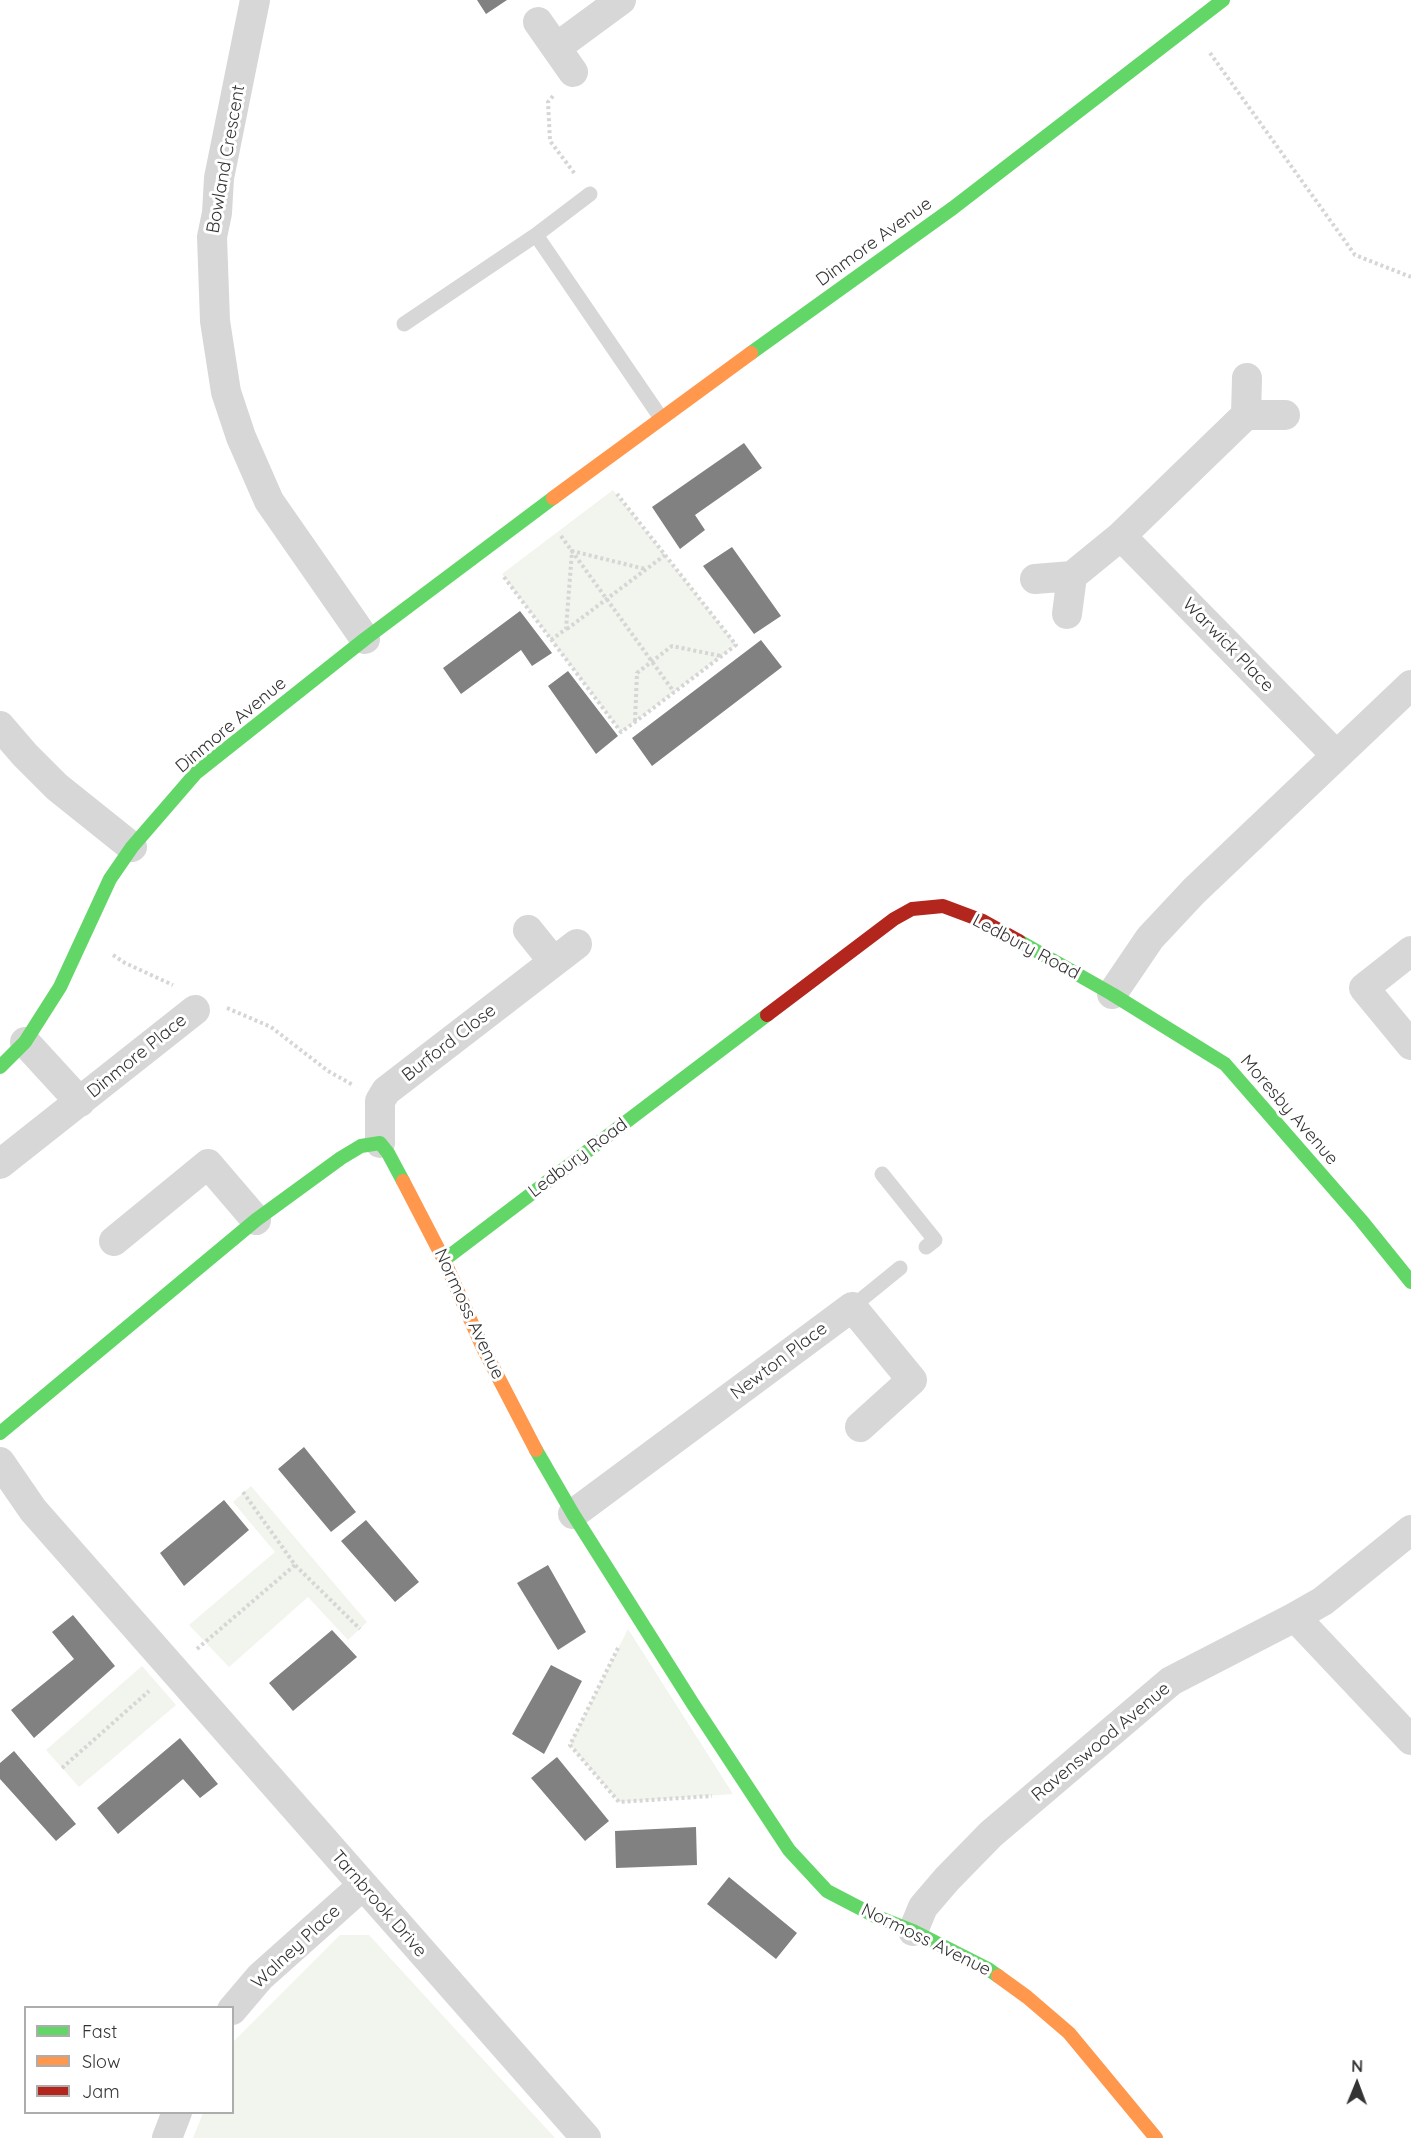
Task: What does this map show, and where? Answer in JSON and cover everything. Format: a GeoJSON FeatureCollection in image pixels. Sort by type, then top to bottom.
{"type":"FeatureCollection","features":[{"type":"Feature","properties":{"kind":"street","name":"Bowland Crescent"},"geometry":{"type":"LineString","coordinates":[[255,0],[219,178],[217,213],[212,237],[214,313],[226,392],[241,437],[269,501],[365,639]]}},
{"type":"Feature","properties":{"kind":"street"},"geometry":{"type":"LineString","coordinates":[[538,22],[565,59],[621,0]]}},
{"type":"Feature","properties":{"kind":"street","name":"Dinmore Avenue"},"geometry":{"type":"LineString","coordinates":[[0,1067],[25,1042],[60,987],[110,879],[132,847],[196,773],[365,639],[661,418],[952,208],[1223,0]]}},
{"type":"Feature","properties":{"kind":"street"},"geometry":{"type":"LineString","coordinates":[[1246,415],[1247,378]]}},
{"type":"Feature","properties":{"kind":"street"},"geometry":{"type":"LineString","coordinates":[[1035,579],[1072,576],[1121,536],[1246,415],[1285,415]]}},
{"type":"Feature","properties":{"kind":"street","name":"Warwick Place"},"geometry":{"type":"LineString","coordinates":[[1121,536],[1336,755]]}},
{"type":"Feature","properties":{"kind":"street"},"geometry":{"type":"LineString","coordinates":[[1067,614],[1072,576]]}},
{"type":"Feature","properties":{"kind":"street"},"geometry":{"type":"LineString","coordinates":[[1112,994],[1150,938],[1186,899],[1411,685]]}},
{"type":"Feature","properties":{"kind":"street"},"geometry":{"type":"LineString","coordinates":[[0,726],[57,787],[132,847]]}},
{"type":"Feature","properties":{"kind":"street","name":"Ledbury Road"},"geometry":{"type":"LineString","coordinates":[[444,1260],[894,919],[912,909],[944,906],[983,921],[1112,994]]}},
{"type":"Feature","properties":{"kind":"street","name":"Burford Close"},"geometry":{"type":"LineString","coordinates":[[380,1101],[386,1091],[565,952],[528,930]]}},
{"type":"Feature","properties":{"kind":"street"},"geometry":{"type":"LineString","coordinates":[[1411,951],[1364,988],[1411,1045]]}},
{"type":"Feature","properties":{"kind":"street","name":"Moresby Avenue"},"geometry":{"type":"LineString","coordinates":[[1112,994],[1225,1064],[1361,1220],[1411,1282]]}},
{"type":"Feature","properties":{"kind":"street","name":"Dinmore Place"},"geometry":{"type":"LineString","coordinates":[[0,1164],[80,1102],[199,1001]]}},
{"type":"Feature","properties":{"kind":"street","name":"Dinmore Place"},"geometry":{"type":"LineString","coordinates":[[25,1042],[80,1102]]}},
{"type":"Feature","properties":{"kind":"street"},"geometry":{"type":"LineString","coordinates":[[0,1433],[256,1220],[341,1158],[361,1146],[380,1143],[380,1101]]}},
{"type":"Feature","properties":{"kind":"street","name":"Normoss Avenue"},"geometry":{"type":"LineString","coordinates":[[380,1143],[388,1153],[444,1260],[482,1346],[539,1456],[573,1514],[749,1793],[789,1851],[827,1891],[988,1969],[1027,1997],[1069,2033],[1156,2138]]}},
{"type":"Feature","properties":{"kind":"street"},"geometry":{"type":"LineString","coordinates":[[114,1241],[208,1164],[256,1220]]}},
{"type":"Feature","properties":{"kind":"street"},"geometry":{"type":"LineString","coordinates":[[852,1307],[912,1380],[860,1428]]}},
{"type":"Feature","properties":{"kind":"street","name":"Newton Place"},"geometry":{"type":"LineString","coordinates":[[573,1514],[852,1307]]}},
{"type":"Feature","properties":{"kind":"street","name":"Tarnbrook Drive"},"geometry":{"type":"LineString","coordinates":[[0,1462],[33,1510],[586,2138]]}},
{"type":"Feature","properties":{"kind":"street","name":"Ravenswood Avenue"},"geometry":{"type":"LineString","coordinates":[[913,1931],[922,1907],[991,1834],[1171,1681],[1323,1601],[1411,1530]]}},
{"type":"Feature","properties":{"kind":"street"},"geometry":{"type":"LineString","coordinates":[[1295,1617],[1411,1740]]}},
{"type":"Feature","properties":{"kind":"street","name":"Walney Place"},"geometry":{"type":"LineString","coordinates":[[234,2008],[260,1977],[362,1886]]}},
{"type":"Feature","properties":{"kind":"street"},"geometry":{"type":"LineString","coordinates":[[167,2138],[176,2114]]}},
{"type":"Feature","properties":{"kind":"lane"},"geometry":{"type":"LineString","coordinates":[[405,324],[536,235],[590,194]]}},
{"type":"Feature","properties":{"kind":"lane"},"geometry":{"type":"LineString","coordinates":[[536,235],[661,418]]}},
{"type":"Feature","properties":{"kind":"lane"},"geometry":{"type":"LineString","coordinates":[[882,1174],[935,1240],[926,1247]]}},
{"type":"Feature","properties":{"kind":"lane"},"geometry":{"type":"LineString","coordinates":[[852,1307],[900,1268]]}},
{"type":"Feature","properties":{"kind":"path"},"geometry":{"type":"LineString","coordinates":[[1190,26],[1355,255],[1411,277]]}},
{"type":"Feature","properties":{"kind":"path"},"geometry":{"type":"LineString","coordinates":[[565,59],[548,102],[550,141],[590,194]]}},
{"type":"Feature","properties":{"kind":"path"},"geometry":{"type":"LineString","coordinates":[[484,550],[621,732],[635,722],[736,645],[596,467]]}},
{"type":"Feature","properties":{"kind":"path"},"geometry":{"type":"LineString","coordinates":[[541,508],[674,692]]}},
{"type":"Feature","properties":{"kind":"path"},"geometry":{"type":"LineString","coordinates":[[572,551],[645,569]]}},
{"type":"Feature","properties":{"kind":"path"},"geometry":{"type":"LineString","coordinates":[[566,629],[572,551]]}},
{"type":"Feature","properties":{"kind":"path"},"geometry":{"type":"LineString","coordinates":[[552,640],[664,555]]}},
{"type":"Feature","properties":{"kind":"path"},"geometry":{"type":"LineString","coordinates":[[635,722],[637,674],[672,646],[721,656]]}},
{"type":"Feature","properties":{"kind":"path"},"geometry":{"type":"LineString","coordinates":[[84,935],[125,963],[199,1001],[271,1027],[328,1071],[380,1101]]}},
{"type":"Feature","properties":{"kind":"path"},"geometry":{"type":"LineString","coordinates":[[243,1492],[295,1565],[360,1629]]}},
{"type":"Feature","properties":{"kind":"path"},"geometry":{"type":"LineString","coordinates":[[62,1768],[295,1565]]}},
{"type":"Feature","properties":{"kind":"path"},"geometry":{"type":"LineString","coordinates":[[635,1612],[570,1745],[619,1802],[749,1793]]}},
{"type":"Feature","properties":{"kind":"shaded area"},"geometry":{"type":"Polygon","coordinates":[[[613,490],[736,645],[621,732],[502,574],[613,490]]]}},
{"type":"Feature","properties":{"kind":"shaded area"},"geometry":{"type":"Polygon","coordinates":[[[251,1486],[367,1622],[348,1640],[308,1597],[229,1667],[189,1625],[275,1552],[233,1502],[251,1486]]]}},
{"type":"Feature","properties":{"kind":"shaded area"},"geometry":{"type":"Polygon","coordinates":[[[628,1629],[733,1794],[619,1802],[570,1745],[628,1629]]]}},
{"type":"Feature","properties":{"kind":"shaded area"},"geometry":{"type":"Polygon","coordinates":[[[142,1666],[176,1705],[79,1787],[46,1750],[142,1666]]]}},
{"type":"Feature","properties":{"kind":"shaded area"},"geometry":{"type":"Polygon","coordinates":[[[340,1935],[369,1935],[555,2138],[193,2138],[203,2114],[234,2114],[234,2041],[340,1935]]]}},
{"type":"Feature","properties":{"kind":"building"},"geometry":{"type":"Polygon","coordinates":[[[477,0],[507,0],[486,14],[477,0]]]}},
{"type":"Feature","properties":{"kind":"building"},"geometry":{"type":"Polygon","coordinates":[[[744,443],[762,468],[695,515],[705,530],[680,549],[652,507],[744,443]]]}},
{"type":"Feature","properties":{"kind":"building"},"geometry":{"type":"Polygon","coordinates":[[[732,547],[781,616],[754,634],[703,566],[732,547]]]}},
{"type":"Feature","properties":{"kind":"building"},"geometry":{"type":"Polygon","coordinates":[[[520,611],[552,653],[532,666],[521,650],[461,694],[443,668],[520,611]]]}},
{"type":"Feature","properties":{"kind":"building"},"geometry":{"type":"Polygon","coordinates":[[[761,640],[782,667],[652,766],[632,738],[761,640]]]}},
{"type":"Feature","properties":{"kind":"building"},"geometry":{"type":"Polygon","coordinates":[[[568,671],[618,736],[596,754],[548,686],[568,671]]]}},
{"type":"Feature","properties":{"kind":"building"},"geometry":{"type":"Polygon","coordinates":[[[304,1447],[356,1512],[331,1532],[278,1469],[304,1447]]]}},
{"type":"Feature","properties":{"kind":"building"},"geometry":{"type":"Polygon","coordinates":[[[224,1500],[249,1530],[184,1586],[160,1553],[224,1500]]]}},
{"type":"Feature","properties":{"kind":"building"},"geometry":{"type":"Polygon","coordinates":[[[366,1520],[419,1582],[395,1602],[341,1541],[366,1520]]]}},
{"type":"Feature","properties":{"kind":"building"},"geometry":{"type":"Polygon","coordinates":[[[548,1565],[586,1632],[558,1650],[517,1583],[548,1565]]]}},
{"type":"Feature","properties":{"kind":"building"},"geometry":{"type":"Polygon","coordinates":[[[73,1615],[115,1666],[34,1738],[11,1710],[74,1659],[52,1632],[73,1615]]]}},
{"type":"Feature","properties":{"kind":"building"},"geometry":{"type":"Polygon","coordinates":[[[332,1630],[357,1657],[293,1711],[269,1683],[332,1630]]]}},
{"type":"Feature","properties":{"kind":"building"},"geometry":{"type":"Polygon","coordinates":[[[551,1665],[582,1681],[544,1754],[512,1734],[551,1665]]]}},
{"type":"Feature","properties":{"kind":"building"},"geometry":{"type":"Polygon","coordinates":[[[180,1738],[218,1784],[200,1798],[183,1779],[118,1834],[97,1808],[180,1738]]]}},
{"type":"Feature","properties":{"kind":"building"},"geometry":{"type":"Polygon","coordinates":[[[14,1751],[76,1824],[56,1841],[0,1779],[0,1763],[14,1751]]]}},
{"type":"Feature","properties":{"kind":"building"},"geometry":{"type":"Polygon","coordinates":[[[557,1757],[609,1821],[585,1841],[531,1778],[557,1757]]]}},
{"type":"Feature","properties":{"kind":"building"},"geometry":{"type":"Polygon","coordinates":[[[696,1827],[697,1865],[616,1868],[615,1831],[696,1827]]]}},
{"type":"Feature","properties":{"kind":"building"},"geometry":{"type":"Polygon","coordinates":[[[729,1877],[797,1933],[776,1959],[707,1904],[729,1877]]]}},
{"type":"Feature","properties":{"kind":"traffic: fast"},"geometry":{"type":"LineString","coordinates":[[751,353],[953,208],[1223,0]]}},
{"type":"Feature","properties":{"kind":"traffic: fast"},"geometry":{"type":"LineString","coordinates":[[0,1067],[25,1042],[60,987],[110,879],[132,847],[196,773],[365,639],[553,498]]}},
{"type":"Feature","properties":{"kind":"traffic: fast"},"geometry":{"type":"LineString","coordinates":[[1019,941],[1112,994],[1225,1064],[1361,1220],[1411,1282]]}},
{"type":"Feature","properties":{"kind":"traffic: fast"},"geometry":{"type":"LineString","coordinates":[[444,1260],[767,1015]]}},
{"type":"Feature","properties":{"kind":"traffic: fast"},"geometry":{"type":"LineString","coordinates":[[0,1433],[256,1220],[341,1158],[361,1146],[380,1143],[403,1181]]}},
{"type":"Feature","properties":{"kind":"traffic: fast"},"geometry":{"type":"LineString","coordinates":[[536,1450],[573,1514],[693,1704],[789,1850],[827,1891],[875,1916],[913,1931],[998,1976]]}},
{"type":"Feature","properties":{"kind":"traffic: slow"},"geometry":{"type":"LineString","coordinates":[[553,498],[751,353]]}},
{"type":"Feature","properties":{"kind":"traffic: slow"},"geometry":{"type":"LineString","coordinates":[[403,1181],[444,1260],[482,1346],[536,1450]]}},
{"type":"Feature","properties":{"kind":"traffic: slow"},"geometry":{"type":"LineString","coordinates":[[998,1976],[1069,2033],[1156,2138]]}},
{"type":"Feature","properties":{"kind":"traffic: jam"},"geometry":{"type":"LineString","coordinates":[[767,1015],[894,919],[912,909],[943,906],[983,921],[1019,941]]}}]}
